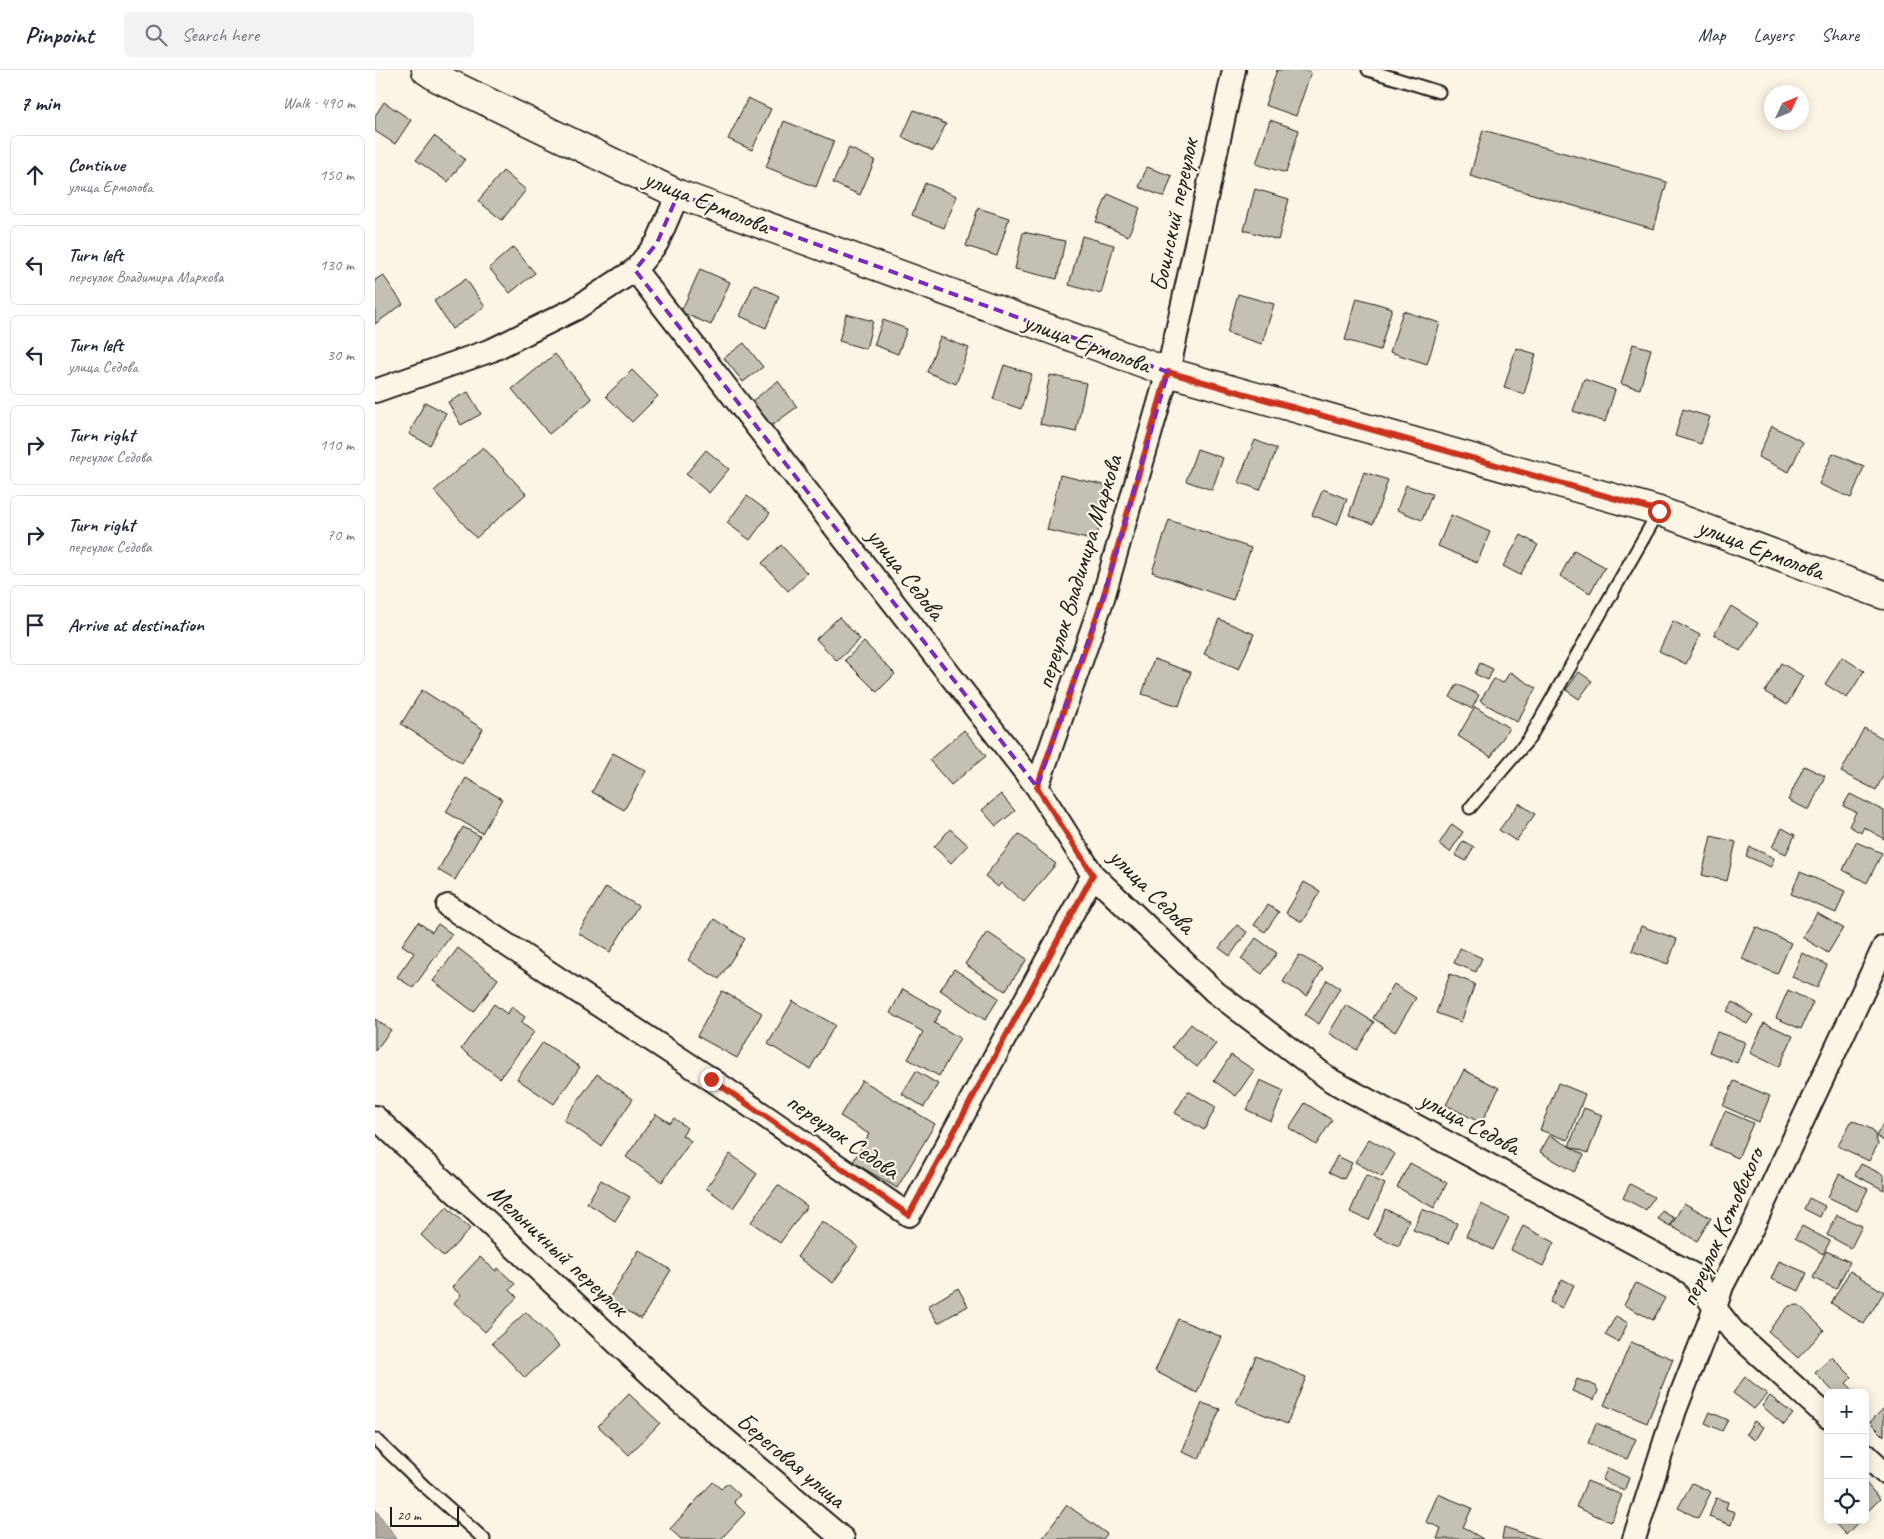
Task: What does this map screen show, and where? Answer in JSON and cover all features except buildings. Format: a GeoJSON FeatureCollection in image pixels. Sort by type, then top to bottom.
{"type":"FeatureCollection","features":[{"type":"Feature","properties":{"kind":"street","name":"улица Ермолова"},"geometry":{"type":"LineString","coordinates":[[426,70],[438,78],[678,194],[1168,372],[1659,511],[1884,596]]}},
{"type":"Feature","properties":{"kind":"street","name":"Боинский переулок"},"geometry":{"type":"LineString","coordinates":[[1168,372],[1233,70]]}},
{"type":"Feature","properties":{"kind":"street"},"geometry":{"type":"LineString","coordinates":[[375,391],[492,350],[575,309],[635,270],[657,243],[678,194]]}},
{"type":"Feature","properties":{"kind":"street","name":"улица Седова"},"geometry":{"type":"LineString","coordinates":[[635,270],[1037,787],[1093,875],[1215,992],[1332,1081],[1692,1274],[1715,1308],[1733,1330],[1824,1413]]}},
{"type":"Feature","properties":{"kind":"street","name":"переулок Владимира Маркова"},"geometry":{"type":"LineString","coordinates":[[1037,787],[1103,598],[1168,372]]}},
{"type":"Feature","properties":{"kind":"street","name":"переулок Седова"},"geometry":{"type":"LineString","coordinates":[[448,906],[711,1079],[909,1215],[1093,875]]}},
{"type":"Feature","properties":{"kind":"street","name":"переулок Котовского"},"geometry":{"type":"LineString","coordinates":[[1634,1539],[1675,1410],[1722,1286],[1752,1228],[1884,947]]}},
{"type":"Feature","properties":{"kind":"street","name":"Мельничный переулок"},"geometry":{"type":"LineString","coordinates":[[375,1117],[703,1422]]}},
{"type":"Feature","properties":{"kind":"street","name":"Береговая улица"},"geometry":{"type":"LineString","coordinates":[[703,1422],[843,1539]]}},
{"type":"Feature","properties":{"kind":"street"},"geometry":{"type":"LineString","coordinates":[[1869,1458],[1884,1472]]}},
{"type":"Feature","properties":{"kind":"lane"},"geometry":{"type":"LineString","coordinates":[[1368,70],[1439,92]]}},
{"type":"Feature","properties":{"kind":"lane"},"geometry":{"type":"LineString","coordinates":[[1471,808],[1529,739],[1659,511]]}},
{"type":"Feature","properties":{"kind":"lane"},"geometry":{"type":"LineString","coordinates":[[375,1440],[484,1539]]}},
{"type":"Feature","properties":{"kind":"highlighted area"},"geometry":{"type":"Polygon","coordinates":[[[678,194],[1168,372],[1103,598],[1037,787],[635,270],[657,243],[678,194]]]}},
{"type":"Feature","properties":{"kind":"shaded area"},"geometry":{"type":"Polygon","coordinates":[[[375,1509],[397,1539],[375,1539],[375,1509]]]}},
{"type":"Feature","properties":{"kind":"route"},"geometry":{"type":"LineString","coordinates":[[711,1079],[909,1215],[1093,875],[1037,787],[1103,598],[1168,372],[1659,511]]}}]}
